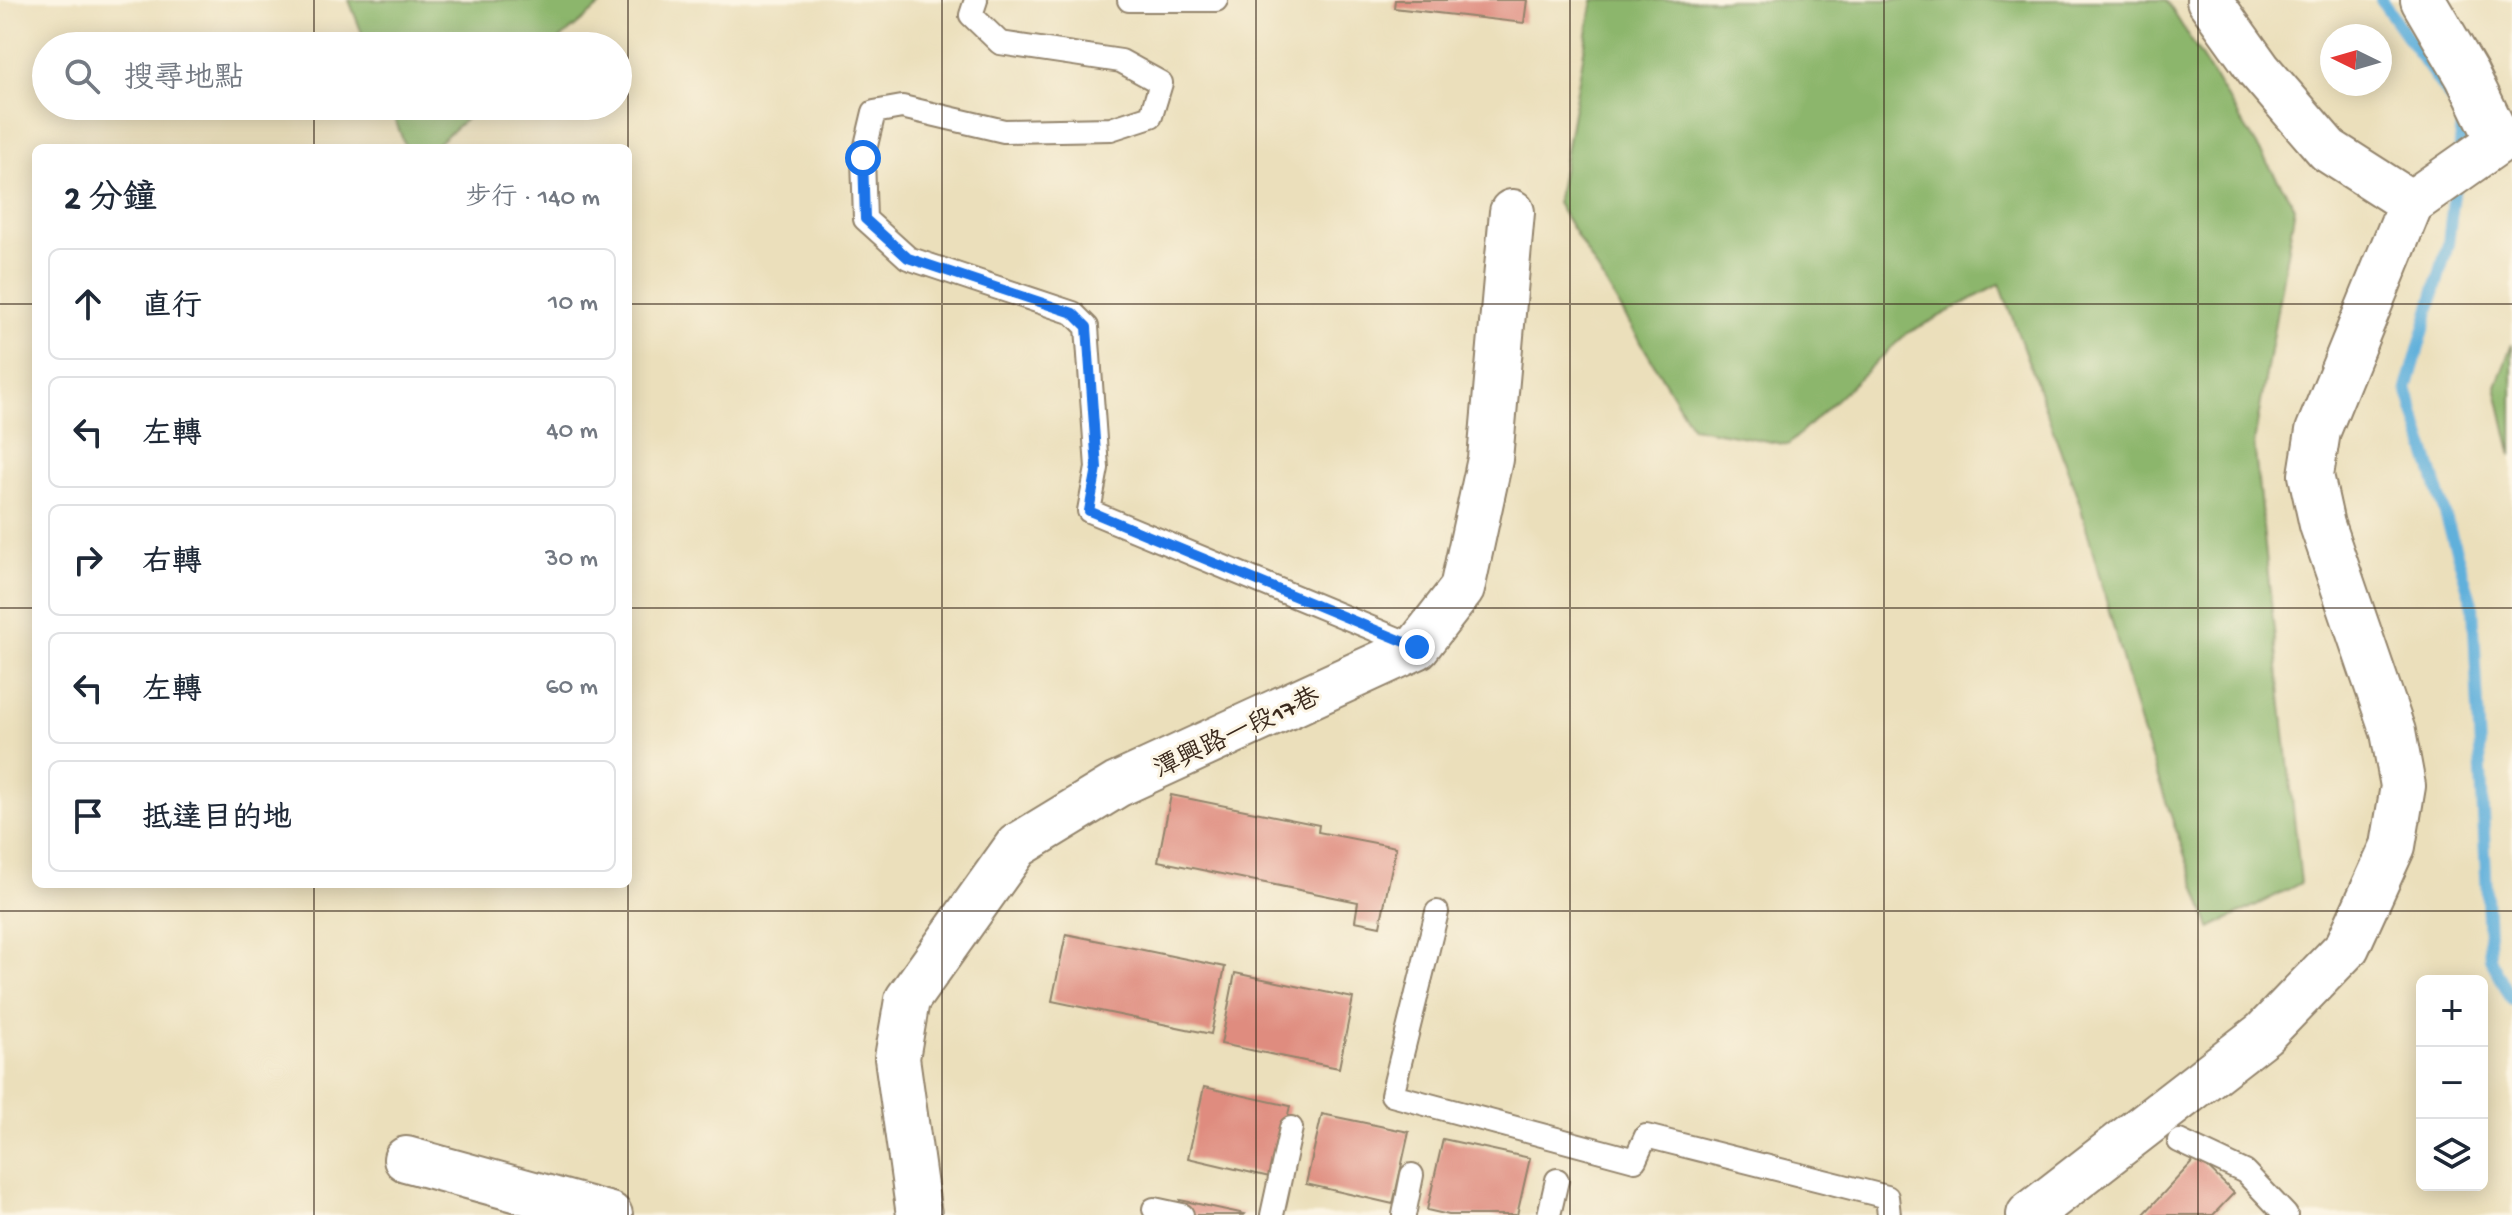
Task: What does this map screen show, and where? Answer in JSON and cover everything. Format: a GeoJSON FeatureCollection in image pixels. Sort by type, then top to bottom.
{"type":"FeatureCollection","features":[{"type":"Feature","properties":{"kind":"street"},"geometry":{"type":"LineString","coordinates":[[2209,0],[2259,70],[2328,150],[2411,203]]}},
{"type":"Feature","properties":{"kind":"street"},"geometry":{"type":"LineString","coordinates":[[2029,1215],[2264,1033],[2347,947],[2393,846],[2403,786],[2393,732],[2322,525],[2311,475],[2318,431],[2411,203],[2499,141],[2467,75],[2423,0]]}},
{"type":"Feature","properties":{"kind":"street","name":"潭興路一段17巷"},"geometry":{"type":"LineString","coordinates":[[919,1215],[897,1058],[907,1000],[1017,846],[1117,785],[1417,647],[1462,589],[1490,459],[1512,212]]}},
{"type":"Feature","properties":{"kind":"street"},"geometry":{"type":"LineString","coordinates":[[406,1159],[610,1215]]}},
{"type":"Feature","properties":{"kind":"lane"},"geometry":{"type":"LineString","coordinates":[[976,0],[971,15],[1000,43],[1121,61],[1161,83],[1151,116],[1111,129],[1004,131],[902,107],[874,112],[863,158],[865,219],[908,258],[1073,313],[1087,327],[1097,468],[1089,511],[1417,647]]}},
{"type":"Feature","properties":{"kind":"lane"},"geometry":{"type":"LineString","coordinates":[[1129,0],[1216,0]]}},
{"type":"Feature","properties":{"kind":"lane"},"geometry":{"type":"LineString","coordinates":[[1437,912],[1392,1095],[1635,1160],[1646,1136],[1887,1197],[1889,1215]]}},
{"type":"Feature","properties":{"kind":"lane"},"geometry":{"type":"LineString","coordinates":[[1272,1215],[1291,1128]]}},
{"type":"Feature","properties":{"kind":"lane"},"geometry":{"type":"LineString","coordinates":[[2179,1141],[2245,1172],[2286,1215]]}},
{"type":"Feature","properties":{"kind":"lane"},"geometry":{"type":"LineString","coordinates":[[1404,1215],[1412,1175]]}},
{"type":"Feature","properties":{"kind":"lane"},"geometry":{"type":"LineString","coordinates":[[1549,1215],[1557,1180]]}},
{"type":"Feature","properties":{"kind":"lane"},"geometry":{"type":"LineString","coordinates":[[1154,1209],[1182,1215]]}},
{"type":"Feature","properties":{"kind":"green space"},"geometry":{"type":"Polygon","coordinates":[[[349,0],[607,0],[569,32],[362,32],[349,0]]]}},
{"type":"Feature","properties":{"kind":"green space"},"geometry":{"type":"Polygon","coordinates":[[[1593,0],[2166,0],[2295,207],[2254,443],[2301,883],[2210,928],[2142,732],[2079,501],[2000,284],[1906,334],[1788,445],[1692,427],[1557,203],[1593,0]]]}},
{"type":"Feature","properties":{"kind":"green space"},"geometry":{"type":"Polygon","coordinates":[[[395,120],[465,120],[437,144],[404,144],[395,120]]]}},
{"type":"Feature","properties":{"kind":"green space"},"geometry":{"type":"Polygon","coordinates":[[[2512,344],[2512,456],[2496,386],[2512,344]]]}},
{"type":"Feature","properties":{"kind":"building"},"geometry":{"type":"Polygon","coordinates":[[[1395,0],[1527,0],[1524,23],[1394,8],[1395,0]]]}},
{"type":"Feature","properties":{"kind":"building"},"geometry":{"type":"Polygon","coordinates":[[[1171,795],[1319,825],[1318,832],[1396,847],[1380,926],[1355,921],[1358,902],[1158,861],[1171,795]]]}},
{"type":"Feature","properties":{"kind":"building"},"geometry":{"type":"Polygon","coordinates":[[[1066,934],[1225,967],[1211,1034],[1052,1001],[1066,934]]]}},
{"type":"Feature","properties":{"kind":"building"},"geometry":{"type":"Polygon","coordinates":[[[1235,973],[1353,998],[1339,1068],[1221,1044],[1235,973]]]}},
{"type":"Feature","properties":{"kind":"building"},"geometry":{"type":"Polygon","coordinates":[[[1204,1087],[1290,1106],[1274,1178],[1188,1158],[1204,1087]]]}},
{"type":"Feature","properties":{"kind":"building"},"geometry":{"type":"Polygon","coordinates":[[[1322,1114],[1409,1132],[1393,1204],[1306,1184],[1322,1114]]]}},
{"type":"Feature","properties":{"kind":"building"},"geometry":{"type":"Polygon","coordinates":[[[1443,1139],[1530,1158],[1517,1215],[1449,1215],[1427,1210],[1443,1139]]]}},
{"type":"Feature","properties":{"kind":"building"},"geometry":{"type":"Polygon","coordinates":[[[2197,1157],[2234,1193],[2213,1215],[2143,1215],[2197,1157]]]}},
{"type":"Feature","properties":{"kind":"building"},"geometry":{"type":"Polygon","coordinates":[[[1180,1200],[1245,1214],[1177,1215],[1180,1200]]]}},
{"type":"Feature","properties":{"kind":"waterway"},"geometry":{"type":"LineString","coordinates":[[2381,0],[2463,116],[2459,154]]}},
{"type":"Feature","properties":{"kind":"waterway"},"geometry":{"type":"LineString","coordinates":[[2455,185],[2448,244],[2407,389],[2473,606],[2490,958],[2512,1000]]}},
{"type":"Feature","properties":{"kind":"route"},"geometry":{"type":"LineString","coordinates":[[863,158],[865,219],[908,258],[1073,313],[1087,327],[1097,468],[1089,511],[1417,647]]}}]}
